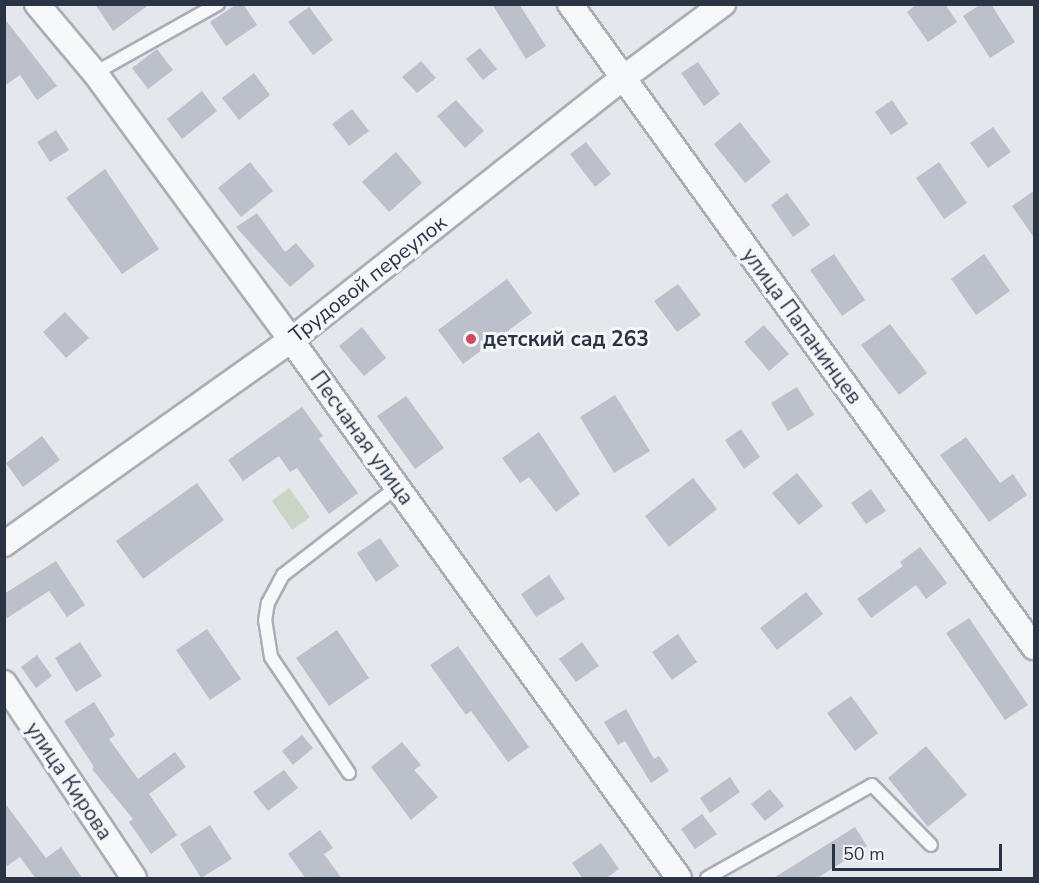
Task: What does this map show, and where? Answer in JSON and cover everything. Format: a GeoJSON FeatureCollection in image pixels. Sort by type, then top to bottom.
{"type":"FeatureCollection","features":[{"type":"Feature","properties":{"kind":"street","name":"Песчаная улица"},"geometry":{"type":"LineString","coordinates":[[37,4],[95,73],[291,340],[679,879]]}},
{"type":"Feature","properties":{"kind":"street","name":"улица Папанинцев"},"geometry":{"type":"LineString","coordinates":[[570,4],[622,79],[1035,647]]}},
{"type":"Feature","properties":{"kind":"street","name":"Трудовой переулок"},"geometry":{"type":"LineString","coordinates":[[4,544],[291,340],[622,79],[723,4]]}},
{"type":"Feature","properties":{"kind":"street","name":"улица Кирова"},"geometry":{"type":"LineString","coordinates":[[4,683],[135,879]]}},
{"type":"Feature","properties":{"kind":"lane"},"geometry":{"type":"LineString","coordinates":[[95,73],[218,4]]}},
{"type":"Feature","properties":{"kind":"lane"},"geometry":{"type":"LineString","coordinates":[[349,773],[271,657],[265,621],[268,603],[283,575],[397,487]]}},
{"type":"Feature","properties":{"kind":"lane"},"geometry":{"type":"LineString","coordinates":[[707,879],[873,785],[931,845]]}},
{"type":"Feature","properties":{"kind":"green space"},"geometry":{"type":"Polygon","coordinates":[[[289,488],[310,517],[292,530],[272,501],[289,488]]]}},
{"type":"Feature","properties":{"kind":"building"},"geometry":{"type":"Polygon","coordinates":[[[95,4],[150,4],[113,31],[95,4]]]}},
{"type":"Feature","properties":{"kind":"building"},"geometry":{"type":"Polygon","coordinates":[[[237,4],[243,4],[257,25],[226,46],[210,22],[237,4]]]}},
{"type":"Feature","properties":{"kind":"building"},"geometry":{"type":"Polygon","coordinates":[[[492,4],[519,4],[546,46],[526,59],[492,4]]]}},
{"type":"Feature","properties":{"kind":"building"},"geometry":{"type":"Polygon","coordinates":[[[917,4],[945,4],[957,22],[928,42],[907,12],[917,4]]]}},
{"type":"Feature","properties":{"kind":"building"},"geometry":{"type":"Polygon","coordinates":[[[981,4],[991,4],[1015,42],[990,58],[963,16],[981,4]]]}},
{"type":"Feature","properties":{"kind":"building"},"geometry":{"type":"Polygon","coordinates":[[[309,7],[333,40],[313,55],[288,22],[309,7]]]}},
{"type":"Feature","properties":{"kind":"building"},"geometry":{"type":"Polygon","coordinates":[[[4,18],[57,86],[37,100],[20,75],[4,86],[4,18]]]}},
{"type":"Feature","properties":{"kind":"building"},"geometry":{"type":"Polygon","coordinates":[[[480,48],[497,69],[483,80],[466,59],[480,48]]]}},
{"type":"Feature","properties":{"kind":"building"},"geometry":{"type":"Polygon","coordinates":[[[157,49],[173,70],[148,89],[132,68],[157,49]]]}},
{"type":"Feature","properties":{"kind":"building"},"geometry":{"type":"Polygon","coordinates":[[[421,61],[436,78],[417,93],[402,77],[421,61]]]}},
{"type":"Feature","properties":{"kind":"building"},"geometry":{"type":"Polygon","coordinates":[[[698,62],[720,94],[704,106],[681,73],[698,62]]]}},
{"type":"Feature","properties":{"kind":"building"},"geometry":{"type":"Polygon","coordinates":[[[254,73],[270,95],[239,120],[222,98],[254,73]]]}},
{"type":"Feature","properties":{"kind":"building"},"geometry":{"type":"Polygon","coordinates":[[[202,91],[217,111],[182,139],[167,119],[202,91]]]}},
{"type":"Feature","properties":{"kind":"building"},"geometry":{"type":"Polygon","coordinates":[[[456,100],[484,131],[465,148],[437,116],[456,100]]]}},
{"type":"Feature","properties":{"kind":"building"},"geometry":{"type":"Polygon","coordinates":[[[892,100],[908,124],[891,135],[875,112],[892,100]]]}},
{"type":"Feature","properties":{"kind":"building"},"geometry":{"type":"Polygon","coordinates":[[[352,109],[369,131],[349,146],[332,124],[352,109]]]}},
{"type":"Feature","properties":{"kind":"building"},"geometry":{"type":"Polygon","coordinates":[[[740,122],[771,162],[745,183],[714,144],[740,122]]]}},
{"type":"Feature","properties":{"kind":"building"},"geometry":{"type":"Polygon","coordinates":[[[993,127],[1011,152],[988,168],[970,143],[993,127]]]}},
{"type":"Feature","properties":{"kind":"building"},"geometry":{"type":"Polygon","coordinates":[[[56,130],[69,150],[50,162],[37,142],[56,130]]]}},
{"type":"Feature","properties":{"kind":"building"},"geometry":{"type":"Polygon","coordinates":[[[586,142],[611,174],[595,187],[570,154],[586,142]]]}},
{"type":"Feature","properties":{"kind":"building"},"geometry":{"type":"Polygon","coordinates":[[[396,152],[422,183],[389,212],[362,182],[396,152]]]}},
{"type":"Feature","properties":{"kind":"building"},"geometry":{"type":"Polygon","coordinates":[[[250,162],[273,191],[241,217],[218,188],[250,162]]]}},
{"type":"Feature","properties":{"kind":"building"},"geometry":{"type":"Polygon","coordinates":[[[939,162],[967,203],[944,219],[916,178],[939,162]]]}},
{"type":"Feature","properties":{"kind":"building"},"geometry":{"type":"Polygon","coordinates":[[[105,169],[159,249],[122,274],[66,198],[105,169]]]}},
{"type":"Feature","properties":{"kind":"building"},"geometry":{"type":"Polygon","coordinates":[[[1035,190],[1035,239],[1012,206],[1035,190]]]}},
{"type":"Feature","properties":{"kind":"building"},"geometry":{"type":"Polygon","coordinates":[[[787,193],[810,225],[793,237],[771,205],[787,193]]]}},
{"type":"Feature","properties":{"kind":"building"},"geometry":{"type":"Polygon","coordinates":[[[257,213],[285,252],[296,243],[315,266],[290,287],[236,227],[257,213]]]}},
{"type":"Feature","properties":{"kind":"building"},"geometry":{"type":"Polygon","coordinates":[[[834,254],[865,300],[842,316],[810,270],[834,254]]]}},
{"type":"Feature","properties":{"kind":"building"},"geometry":{"type":"Polygon","coordinates":[[[984,254],[1010,291],[976,315],[951,279],[984,254]]]}},
{"type":"Feature","properties":{"kind":"building"},"geometry":{"type":"Polygon","coordinates":[[[507,279],[532,313],[463,364],[438,330],[507,279]]]}},
{"type":"Feature","properties":{"kind":"building"},"geometry":{"type":"Polygon","coordinates":[[[678,284],[701,315],[677,332],[654,301],[678,284]]]}},
{"type":"Feature","properties":{"kind":"building"},"geometry":{"type":"Polygon","coordinates":[[[65,312],[89,338],[66,358],[43,332],[65,312]]]}},
{"type":"Feature","properties":{"kind":"building"},"geometry":{"type":"Polygon","coordinates":[[[890,324],[927,373],[899,395],[861,345],[890,324]]]}},
{"type":"Feature","properties":{"kind":"building"},"geometry":{"type":"Polygon","coordinates":[[[764,325],[789,354],[769,371],[744,342],[764,325]]]}},
{"type":"Feature","properties":{"kind":"building"},"geometry":{"type":"Polygon","coordinates":[[[362,327],[386,358],[364,376],[339,346],[362,327]]]}},
{"type":"Feature","properties":{"kind":"building"},"geometry":{"type":"Polygon","coordinates":[[[797,387],[814,415],[788,431],[771,403],[797,387]]]}},
{"type":"Feature","properties":{"kind":"building"},"geometry":{"type":"Polygon","coordinates":[[[615,395],[650,451],[614,473],[580,417],[615,395]]]}},
{"type":"Feature","properties":{"kind":"building"},"geometry":{"type":"Polygon","coordinates":[[[406,396],[444,448],[415,469],[377,416],[406,396]]]}},
{"type":"Feature","properties":{"kind":"building"},"geometry":{"type":"Polygon","coordinates":[[[302,407],[323,436],[319,439],[358,493],[329,514],[297,468],[290,472],[279,456],[243,481],[228,460],[302,407]]]}},
{"type":"Feature","properties":{"kind":"building"},"geometry":{"type":"Polygon","coordinates":[[[741,429],[760,457],[744,469],[725,440],[741,429]]]}},
{"type":"Feature","properties":{"kind":"building"},"geometry":{"type":"Polygon","coordinates":[[[539,432],[580,494],[556,512],[529,477],[520,483],[502,458],[539,432]]]}},
{"type":"Feature","properties":{"kind":"building"},"geometry":{"type":"Polygon","coordinates":[[[42,436],[60,460],[23,487],[6,463],[42,436]]]}},
{"type":"Feature","properties":{"kind":"building"},"geometry":{"type":"Polygon","coordinates":[[[966,437],[1000,483],[1013,474],[1027,495],[989,522],[940,455],[966,437]]]}},
{"type":"Feature","properties":{"kind":"building"},"geometry":{"type":"Polygon","coordinates":[[[797,473],[823,506],[799,525],[772,493],[797,473]]]}},
{"type":"Feature","properties":{"kind":"building"},"geometry":{"type":"Polygon","coordinates":[[[693,478],[717,509],[669,547],[645,516],[693,478]]]}},
{"type":"Feature","properties":{"kind":"building"},"geometry":{"type":"Polygon","coordinates":[[[197,483],[224,520],[143,579],[116,541],[197,483]]]}},
{"type":"Feature","properties":{"kind":"building"},"geometry":{"type":"Polygon","coordinates":[[[871,489],[886,511],[866,524],[851,503],[871,489]]]}},
{"type":"Feature","properties":{"kind":"building"},"geometry":{"type":"Polygon","coordinates":[[[380,538],[399,566],[376,582],[357,553],[380,538]]]}},
{"type":"Feature","properties":{"kind":"building"},"geometry":{"type":"Polygon","coordinates":[[[920,547],[947,583],[926,599],[916,585],[871,618],[857,599],[903,566],[900,562],[920,547]]]}},
{"type":"Feature","properties":{"kind":"building"},"geometry":{"type":"Polygon","coordinates":[[[56,561],[85,605],[67,617],[49,591],[4,620],[4,594],[56,561]]]}},
{"type":"Feature","properties":{"kind":"building"},"geometry":{"type":"Polygon","coordinates":[[[549,575],[565,599],[536,617],[521,594],[549,575]]]}},
{"type":"Feature","properties":{"kind":"building"},"geometry":{"type":"Polygon","coordinates":[[[806,592],[823,614],[777,650],[760,628],[806,592]]]}},
{"type":"Feature","properties":{"kind":"building"},"geometry":{"type":"Polygon","coordinates":[[[969,618],[1028,705],[1005,720],[946,633],[969,618]]]}},
{"type":"Feature","properties":{"kind":"building"},"geometry":{"type":"Polygon","coordinates":[[[207,629],[241,679],[210,700],[176,650],[207,629]]]}},
{"type":"Feature","properties":{"kind":"building"},"geometry":{"type":"Polygon","coordinates":[[[337,630],[369,678],[329,706],[296,658],[337,630]]]}},
{"type":"Feature","properties":{"kind":"building"},"geometry":{"type":"Polygon","coordinates":[[[678,634],[697,662],[672,680],[652,652],[678,634]]]}},
{"type":"Feature","properties":{"kind":"building"},"geometry":{"type":"Polygon","coordinates":[[[80,642],[102,676],[76,692],[55,658],[80,642]]]}},
{"type":"Feature","properties":{"kind":"building"},"geometry":{"type":"Polygon","coordinates":[[[582,642],[599,666],[576,682],[559,659],[582,642]]]}},
{"type":"Feature","properties":{"kind":"building"},"geometry":{"type":"Polygon","coordinates":[[[458,646],[529,747],[508,762],[471,711],[466,715],[430,665],[458,646]]]}},
{"type":"Feature","properties":{"kind":"building"},"geometry":{"type":"Polygon","coordinates":[[[37,655],[52,676],[36,688],[21,667],[37,655]]]}},
{"type":"Feature","properties":{"kind":"building"},"geometry":{"type":"Polygon","coordinates":[[[851,696],[878,733],[855,751],[827,713],[851,696]]]}},
{"type":"Feature","properties":{"kind":"building"},"geometry":{"type":"Polygon","coordinates":[[[94,702],[115,735],[109,739],[138,779],[175,752],[186,767],[149,794],[177,835],[151,854],[129,822],[133,819],[92,769],[94,767],[64,721],[94,702]]]}},
{"type":"Feature","properties":{"kind":"building"},"geometry":{"type":"Polygon","coordinates":[[[626,709],[654,759],[659,756],[669,771],[651,783],[625,741],[618,745],[604,722],[626,709]]]}},
{"type":"Feature","properties":{"kind":"building"},"geometry":{"type":"Polygon","coordinates":[[[302,735],[313,748],[293,765],[282,751],[302,735]]]}},
{"type":"Feature","properties":{"kind":"building"},"geometry":{"type":"Polygon","coordinates":[[[402,742],[421,765],[414,770],[438,797],[411,820],[371,767],[402,742]]]}},
{"type":"Feature","properties":{"kind":"building"},"geometry":{"type":"Polygon","coordinates":[[[926,746],[967,795],[928,827],[888,778],[926,746]]]}},
{"type":"Feature","properties":{"kind":"building"},"geometry":{"type":"Polygon","coordinates":[[[284,770],[298,788],[268,811],[253,792],[284,770]]]}},
{"type":"Feature","properties":{"kind":"building"},"geometry":{"type":"Polygon","coordinates":[[[730,777],[740,792],[710,813],[700,798],[730,777]]]}},
{"type":"Feature","properties":{"kind":"building"},"geometry":{"type":"Polygon","coordinates":[[[770,789],[784,806],[765,821],[751,804],[770,789]]]}},
{"type":"Feature","properties":{"kind":"building"},"geometry":{"type":"Polygon","coordinates":[[[4,802],[46,858],[61,847],[83,879],[36,879],[20,857],[4,868],[4,802]]]}},
{"type":"Feature","properties":{"kind":"building"},"geometry":{"type":"Polygon","coordinates":[[[702,814],[717,834],[695,849],[681,829],[702,814]]]}},
{"type":"Feature","properties":{"kind":"building"},"geometry":{"type":"Polygon","coordinates":[[[210,825],[232,859],[201,878],[180,844],[210,825]]]}},
{"type":"Feature","properties":{"kind":"building"},"geometry":{"type":"Polygon","coordinates":[[[855,827],[867,846],[816,879],[772,879],[855,827]]]}},
{"type":"Feature","properties":{"kind":"building"},"geometry":{"type":"Polygon","coordinates":[[[320,830],[333,848],[324,854],[342,879],[306,879],[288,854],[320,830]]]}},
{"type":"Feature","properties":{"kind":"building"},"geometry":{"type":"Polygon","coordinates":[[[601,843],[619,869],[605,879],[583,879],[572,863],[601,843]]]}},
{"type":"Feature","properties":{"kind":"place","name":"детский сад 263"},"geometry":{"type":"Point","coordinates":[471,339]}}]}
